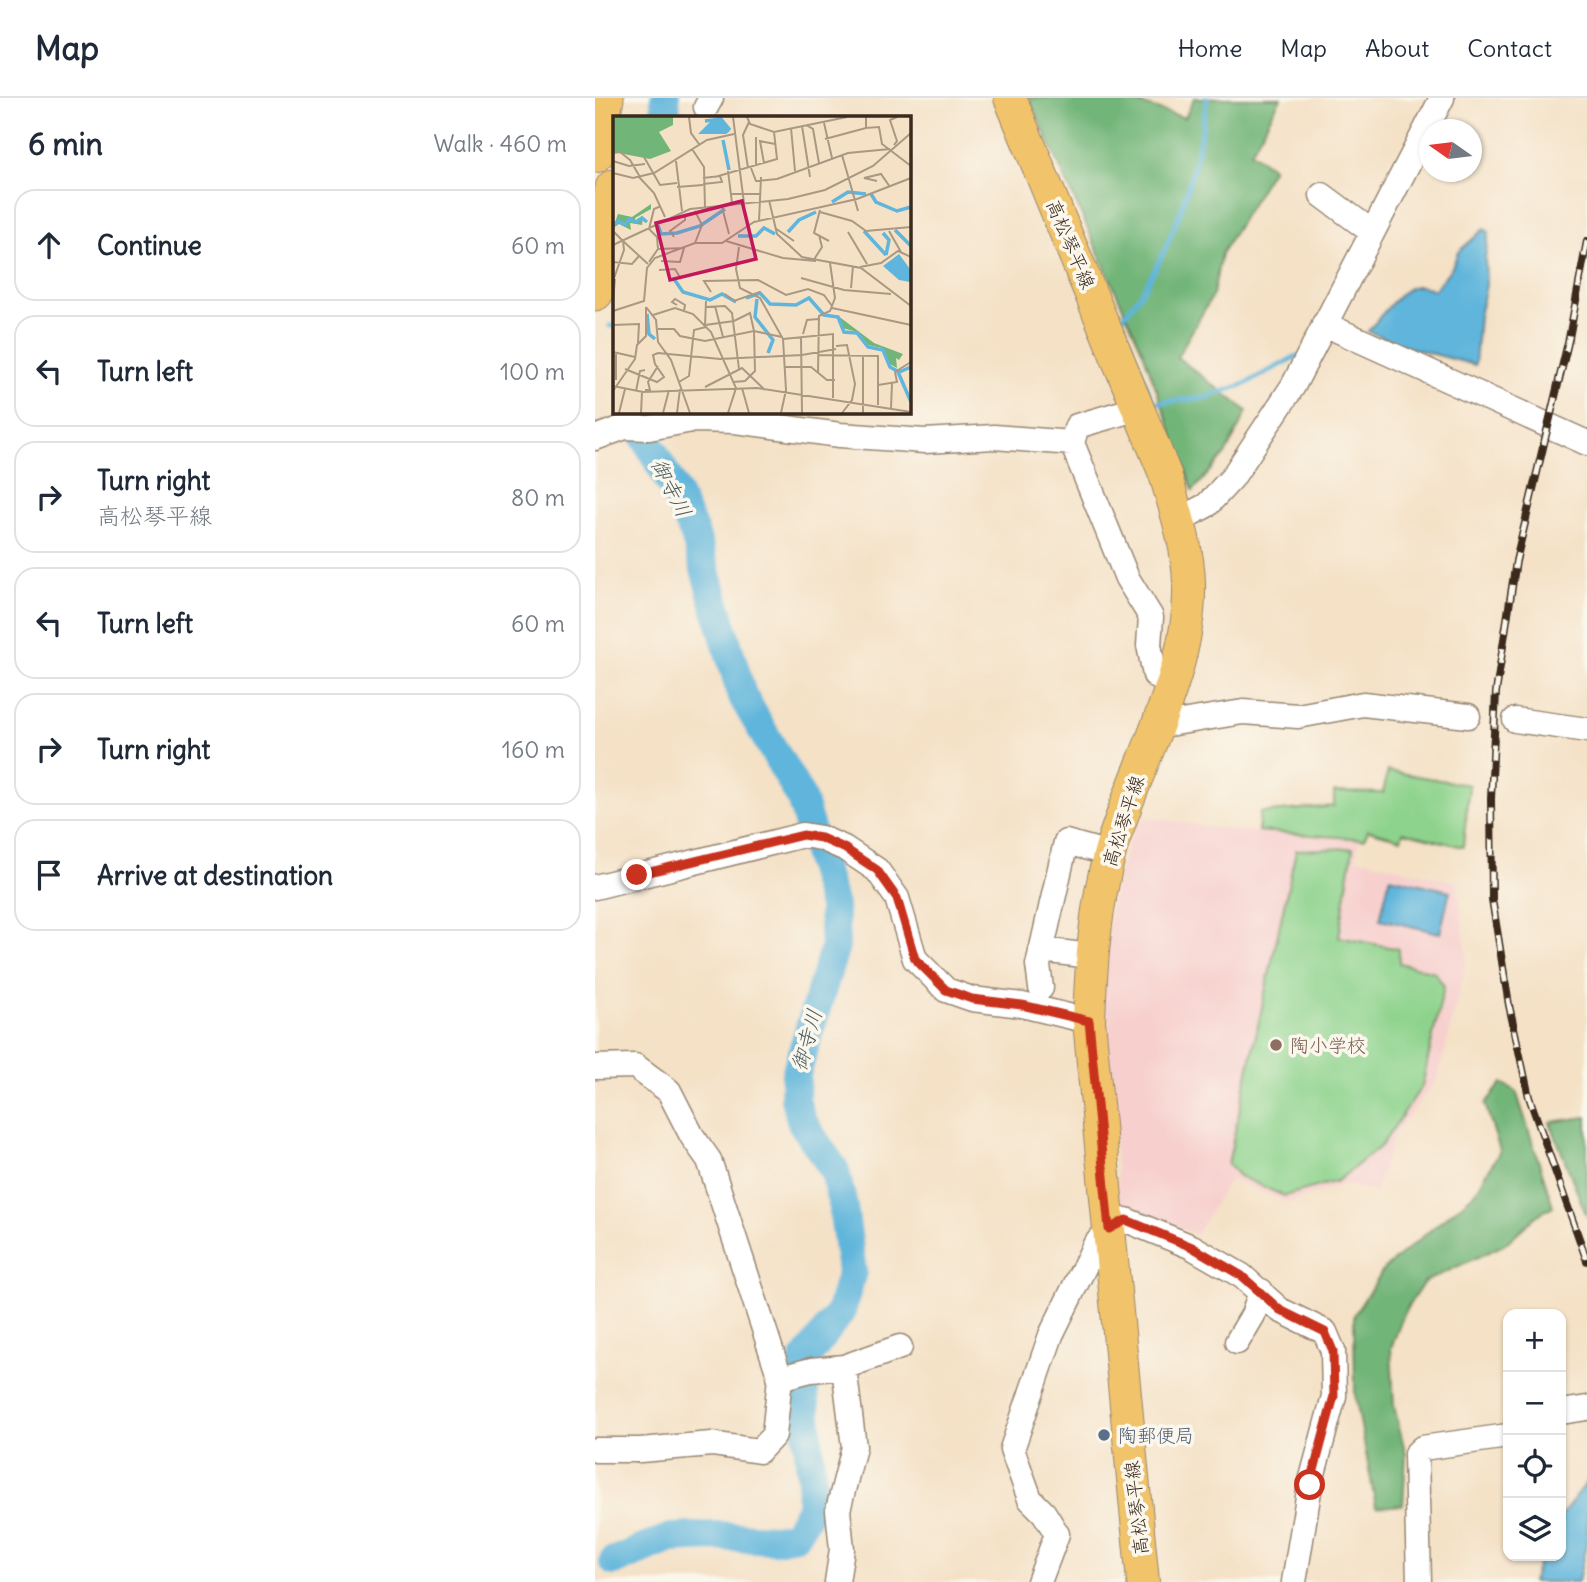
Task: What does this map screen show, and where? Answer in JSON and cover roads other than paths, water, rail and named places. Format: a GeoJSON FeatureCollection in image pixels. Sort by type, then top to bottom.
{"type":"FeatureCollection","features":[{"type":"Feature","properties":{"kind":"highway"},"geometry":{"type":"LineString","coordinates":[[595,154],[605,98]]}},
{"type":"Feature","properties":{"kind":"highway"},"geometry":{"type":"LineString","coordinates":[[627,116],[631,98]]}},
{"type":"Feature","properties":{"kind":"highway"},"geometry":{"type":"LineString","coordinates":[[595,292],[613,193]]}},
{"type":"Feature","properties":{"kind":"main road","name":"高松琴平線"},"geometry":{"type":"LineString","coordinates":[[1010,98],[1164,474],[1179,520],[1189,580],[1189,610],[1184,635],[1170,686],[1110,854],[1091,956],[1089,1021],[1143,1582]]}},
{"type":"Feature","properties":{"kind":"street"},"geometry":{"type":"LineString","coordinates":[[1179,520],[1207,505],[1231,478],[1293,386],[1442,98]]}},
{"type":"Feature","properties":{"kind":"street"},"geometry":{"type":"LineString","coordinates":[[1322,195],[1372,232]]}},
{"type":"Feature","properties":{"kind":"street"},"geometry":{"type":"LineString","coordinates":[[1324,324],[1587,443]]}},
{"type":"Feature","properties":{"kind":"street"},"geometry":{"type":"LineString","coordinates":[[1139,408],[1077,426],[1072,443],[1127,578],[1151,617],[1149,645],[1155,675],[1170,686]]}},
{"type":"Feature","properties":{"kind":"street"},"geometry":{"type":"LineString","coordinates":[[595,438],[637,427],[692,420],[735,421],[840,435],[925,441],[994,437],[1072,443]]}},
{"type":"Feature","properties":{"kind":"street"},"geometry":{"type":"LineString","coordinates":[[595,447],[637,427]]}},
{"type":"Feature","properties":{"kind":"street"},"geometry":{"type":"LineString","coordinates":[[1156,726],[1243,712],[1298,716],[1363,704],[1468,716]]}},
{"type":"Feature","properties":{"kind":"street"},"geometry":{"type":"LineString","coordinates":[[1515,720],[1587,730]]}},
{"type":"Feature","properties":{"kind":"street"},"geometry":{"type":"LineString","coordinates":[[595,887],[812,837],[844,848],[877,870],[897,898],[915,959],[946,990],[972,999],[1022,1005],[1089,1021]]}},
{"type":"Feature","properties":{"kind":"street"},"geometry":{"type":"LineString","coordinates":[[1041,988],[1038,965],[1066,842],[1110,854]]}},
{"type":"Feature","properties":{"kind":"street"},"geometry":{"type":"LineString","coordinates":[[1041,950],[1091,956]]}},
{"type":"Feature","properties":{"kind":"street"},"geometry":{"type":"LineString","coordinates":[[595,1067],[635,1066],[669,1091],[692,1136],[709,1160],[795,1375],[774,1435],[759,1451],[712,1444],[640,1450],[595,1450]]}},
{"type":"Feature","properties":{"kind":"street"},"geometry":{"type":"LineString","coordinates":[[1039,1582],[1057,1534],[1044,1513],[1030,1499],[1012,1449],[1051,1335],[1094,1245],[1109,1229],[1126,1220],[1192,1247],[1242,1276],[1280,1310],[1325,1332],[1333,1351],[1334,1396],[1310,1485],[1299,1577]]}},
{"type":"Feature","properties":{"kind":"street"},"geometry":{"type":"LineString","coordinates":[[1237,1342],[1253,1315],[1261,1291]]}},
{"type":"Feature","properties":{"kind":"street"},"geometry":{"type":"LineString","coordinates":[[795,1375],[844,1367],[900,1348]]}},
{"type":"Feature","properties":{"kind":"street"},"geometry":{"type":"LineString","coordinates":[[837,1582],[842,1549],[838,1510],[854,1447],[844,1367]]}},
{"type":"Feature","properties":{"kind":"street"},"geometry":{"type":"LineString","coordinates":[[1566,1411],[1587,1408]]}},
{"type":"Feature","properties":{"kind":"street"},"geometry":{"type":"LineString","coordinates":[[1419,1582],[1416,1454],[1422,1448],[1503,1437]]}},
{"type":"Feature","properties":{"kind":"water"},"geometry":{"type":"Polygon","coordinates":[[[1484,229],[1489,232],[1485,258],[1486,285],[1479,316],[1475,365],[1407,347],[1368,331],[1407,290],[1417,286],[1434,290],[1452,267],[1458,252],[1484,229]]]}},
{"type":"Feature","properties":{"kind":"water"},"geometry":{"type":"Polygon","coordinates":[[[1390,877],[1450,891],[1440,933],[1380,919],[1390,877]]]}},
{"type":"Feature","properties":{"kind":"water"},"geometry":{"type":"Polygon","coordinates":[[[1587,1482],[1587,1540],[1578,1582],[1532,1582],[1539,1561],[1566,1561],[1566,1509],[1587,1482]]]}},
{"type":"Feature","properties":{"kind":"waterway","name":"御寺川"},"geometry":{"type":"LineString","coordinates":[[665,98],[666,116]]}},
{"type":"Feature","properties":{"kind":"waterway"},"geometry":{"type":"LineString","coordinates":[[1207,98],[1189,185],[1168,243],[1139,296],[1121,319],[1153,403],[1204,398],[1245,384],[1297,356]]}},
{"type":"Feature","properties":{"kind":"waterway","name":"御寺川"},"geometry":{"type":"LineString","coordinates":[[614,1561],[671,1538],[713,1536],[775,1539],[795,1535],[811,1508],[812,1482],[803,1385],[804,1361],[841,1311],[852,1271],[835,1171],[802,1122],[795,1099],[796,1074],[835,946],[833,906],[801,798],[742,695],[695,535],[675,491],[644,435],[645,413]]}},
{"type":"Feature","properties":{"kind":"railway"},"geometry":{"type":"LineString","coordinates":[[1587,241],[1569,338],[1516,561],[1496,692],[1491,799],[1492,899],[1509,1005],[1529,1097],[1587,1261]]}},
{"type":"Feature","properties":{"kind":"place","name":"陶小学校"},"geometry":{"type":"Point","coordinates":[1276,1045]}},
{"type":"Feature","properties":{"kind":"place","name":"陶郵便局"},"geometry":{"type":"Point","coordinates":[1104,1435]}}]}
